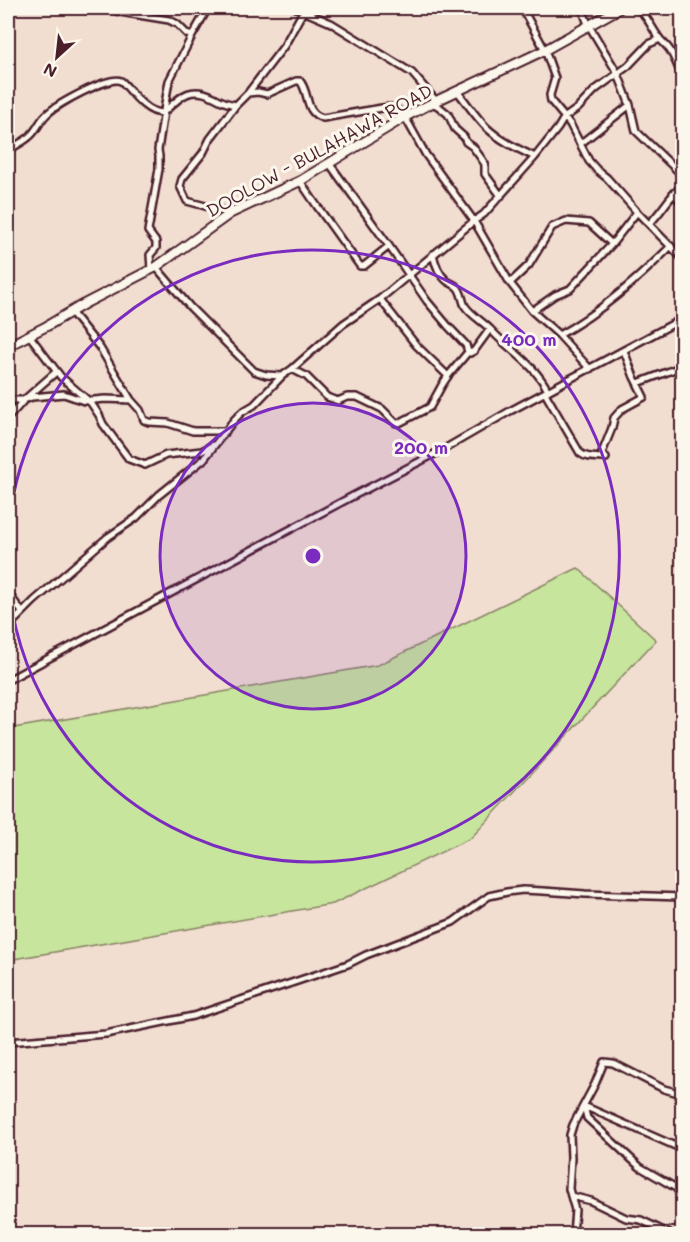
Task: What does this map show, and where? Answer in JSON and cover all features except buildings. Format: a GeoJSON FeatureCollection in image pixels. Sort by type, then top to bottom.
{"type":"FeatureCollection","features":[{"type":"Feature","properties":{"kind":"main road","name":"DOOLOW - BULAHAWA ROAD"},"geometry":{"type":"LineString","coordinates":[[8,346],[154,268],[231,213],[300,181],[405,117],[545,50],[620,8]]}},
{"type":"Feature","properties":{"kind":"street"},"geometry":{"type":"LineString","coordinates":[[106,8],[169,20],[192,36]]}},
{"type":"Feature","properties":{"kind":"street"},"geometry":{"type":"LineString","coordinates":[[208,8],[169,81],[158,150],[159,169],[148,231],[156,242],[156,248],[150,255],[154,268],[254,371],[266,375],[282,376]]}},
{"type":"Feature","properties":{"kind":"street"},"geometry":{"type":"LineString","coordinates":[[296,8],[304,9],[331,23],[412,73],[434,102],[448,114],[455,129],[481,158],[485,174],[501,196]]}},
{"type":"Feature","properties":{"kind":"street"},"geometry":{"type":"LineString","coordinates":[[522,8],[545,50],[555,78],[550,95],[551,101],[570,124],[589,161],[682,258]]}},
{"type":"Feature","properties":{"kind":"street"},"geometry":{"type":"LineString","coordinates":[[582,8],[588,24],[618,74],[630,105],[636,131],[682,176]]}},
{"type":"Feature","properties":{"kind":"street"},"geometry":{"type":"LineString","coordinates":[[638,8],[660,39],[667,45],[682,75]]}},
{"type":"Feature","properties":{"kind":"street"},"geometry":{"type":"LineString","coordinates":[[231,213],[187,201],[180,186],[182,179],[236,105],[284,46],[304,9]]}},
{"type":"Feature","properties":{"kind":"street"},"geometry":{"type":"LineString","coordinates":[[8,627],[108,537],[136,518],[159,495],[204,459],[242,412],[254,405],[282,376],[343,324],[380,299],[484,214],[535,157],[564,118],[578,108],[595,90],[628,66],[649,44],[660,39]]}},
{"type":"Feature","properties":{"kind":"street"},"geometry":{"type":"LineString","coordinates":[[8,152],[12,147],[28,138],[45,115],[56,106],[104,81],[122,81],[137,99],[156,113],[164,113],[177,100],[195,92],[202,92],[229,105],[236,105]]}},
{"type":"Feature","properties":{"kind":"street"},"geometry":{"type":"LineString","coordinates":[[248,93],[267,94],[300,81],[304,86],[309,106],[318,117],[391,107],[399,111],[405,117],[426,155],[474,221],[510,283],[532,311],[559,335],[590,369]]}},
{"type":"Feature","properties":{"kind":"street"},"geometry":{"type":"LineString","coordinates":[[457,91],[495,135],[512,147],[535,157]]}},
{"type":"Feature","properties":{"kind":"street"},"geometry":{"type":"LineString","coordinates":[[580,144],[630,105]]}},
{"type":"Feature","properties":{"kind":"street"},"geometry":{"type":"LineString","coordinates":[[329,163],[408,275],[438,315],[466,345],[468,352]]}},
{"type":"Feature","properties":{"kind":"street"},"geometry":{"type":"LineString","coordinates":[[300,181],[316,207],[360,266],[364,266],[389,246]]}},
{"type":"Feature","properties":{"kind":"street"},"geometry":{"type":"LineString","coordinates":[[649,224],[673,193],[682,186]]}},
{"type":"Feature","properties":{"kind":"street"},"geometry":{"type":"LineString","coordinates":[[673,193],[682,203]]}},
{"type":"Feature","properties":{"kind":"street"},"geometry":{"type":"LineString","coordinates":[[532,311],[555,295],[570,289],[612,244],[637,212]]}},
{"type":"Feature","properties":{"kind":"street"},"geometry":{"type":"LineString","coordinates":[[510,283],[529,265],[552,227],[566,221],[589,223],[612,244]]}},
{"type":"Feature","properties":{"kind":"street"},"geometry":{"type":"LineString","coordinates":[[559,335],[609,302],[640,277],[671,246]]}},
{"type":"Feature","properties":{"kind":"street"},"geometry":{"type":"LineString","coordinates":[[433,254],[441,275],[460,290],[467,308],[522,357],[544,383],[580,453],[584,456],[606,458],[602,453],[614,418],[622,409],[644,397],[624,351]]}},
{"type":"Feature","properties":{"kind":"street"},"geometry":{"type":"LineString","coordinates":[[380,299],[416,345],[448,376]]}},
{"type":"Feature","properties":{"kind":"street"},"geometry":{"type":"LineString","coordinates":[[71,312],[100,348],[131,400],[140,410],[144,420],[168,423],[193,431],[226,431]]}},
{"type":"Feature","properties":{"kind":"street"},"geometry":{"type":"LineString","coordinates":[[8,680],[446,448],[682,319]]}},
{"type":"Feature","properties":{"kind":"street"},"geometry":{"type":"LineString","coordinates":[[292,369],[306,376],[327,397],[338,401],[347,397],[357,397],[382,409],[396,423],[399,423],[430,407],[448,376],[468,352],[474,351],[490,329]]}},
{"type":"Feature","properties":{"kind":"street"},"geometry":{"type":"LineString","coordinates":[[29,335],[56,372],[89,401],[122,451],[135,463],[145,465],[165,455],[202,451],[216,444]]}},
{"type":"Feature","properties":{"kind":"street"},"geometry":{"type":"LineString","coordinates":[[638,383],[675,369]]}},
{"type":"Feature","properties":{"kind":"street"},"geometry":{"type":"LineString","coordinates":[[8,418],[24,400],[56,372]]}},
{"type":"Feature","properties":{"kind":"street"},"geometry":{"type":"LineString","coordinates":[[8,398],[24,400],[64,394],[89,401],[131,400]]}},
{"type":"Feature","properties":{"kind":"street"},"geometry":{"type":"LineString","coordinates":[[8,593],[22,612]]}},
{"type":"Feature","properties":{"kind":"street"},"geometry":{"type":"LineString","coordinates":[[8,1042],[106,1034],[193,1016],[348,964],[453,922],[489,896],[507,892],[533,890],[682,897]]}},
{"type":"Feature","properties":{"kind":"street"},"geometry":{"type":"LineString","coordinates":[[573,1234],[575,1210],[569,1189],[570,1135],[575,1120],[604,1062],[613,1063],[664,1089],[682,1094]]}},
{"type":"Feature","properties":{"kind":"street"},"geometry":{"type":"LineString","coordinates":[[584,1106],[682,1149]]}},
{"type":"Feature","properties":{"kind":"street"},"geometry":{"type":"LineString","coordinates":[[584,1106],[587,1118],[640,1167],[676,1188],[682,1196]]}},
{"type":"Feature","properties":{"kind":"street"},"geometry":{"type":"LineString","coordinates":[[571,1196],[591,1201],[626,1218],[640,1220],[670,1234]]}},
{"type":"Feature","properties":{"kind":"green space"},"geometry":{"type":"Polygon","coordinates":[[[578,568],[656,640],[471,838],[333,904],[8,960],[8,729],[378,665],[578,568]]]}}]}
